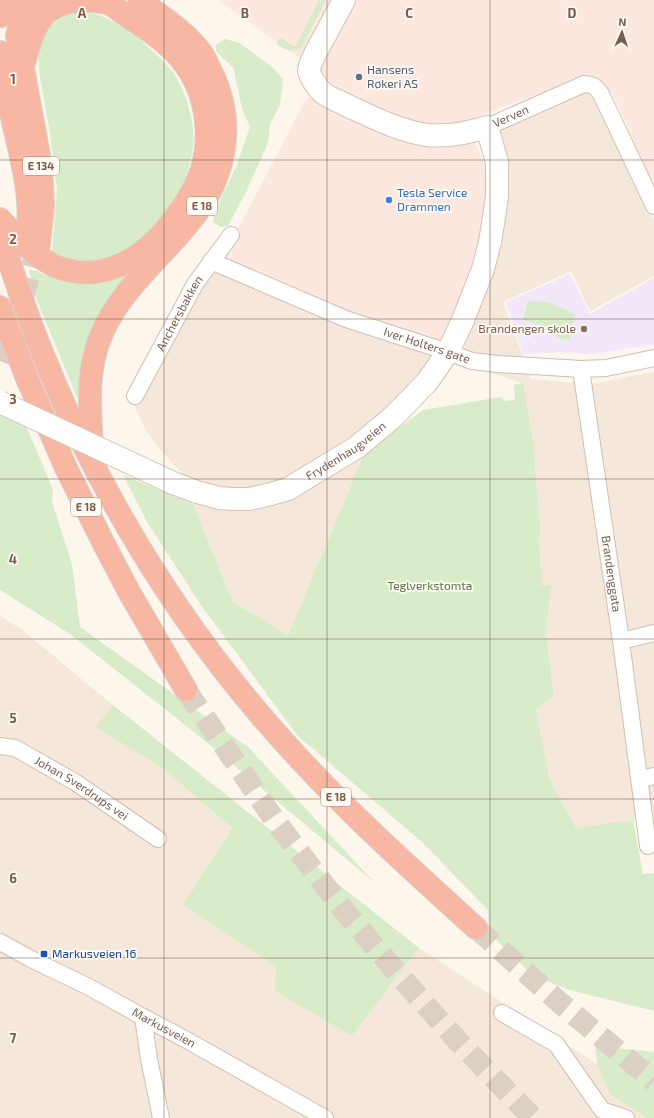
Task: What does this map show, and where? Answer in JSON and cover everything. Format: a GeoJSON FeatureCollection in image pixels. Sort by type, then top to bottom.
{"type":"FeatureCollection","features":[{"type":"Feature","properties":{"kind":"highway","name":"E 134"},"geometry":{"type":"LineString","coordinates":[[0,52],[24,167],[33,238],[43,205],[41,166],[17,36],[18,26],[26,8],[32,0]]}},
{"type":"Feature","properties":{"kind":"highway","name":"E 18"},"geometry":{"type":"LineString","coordinates":[[92,461],[90,385],[94,355],[101,336],[110,317],[129,289],[182,231],[207,198],[219,171],[223,158],[225,142],[224,112],[221,97],[216,82],[203,55],[186,36],[166,19],[139,0]]}},
{"type":"Feature","properties":{"kind":"highway","name":"E 18"},"geometry":{"type":"LineString","coordinates":[[0,219],[35,254],[51,264],[63,269],[74,272],[95,272],[118,266],[144,251],[160,236],[183,207],[198,180],[202,168],[206,142],[205,114],[202,100],[198,86],[190,72],[179,57],[156,35],[106,1],[74,1],[64,3],[48,10],[34,30],[23,68]]}},
{"type":"Feature","properties":{"kind":"highway","name":"E 18"},"geometry":{"type":"LineString","coordinates":[[0,231],[13,273],[67,410],[111,498],[136,542],[181,612],[210,653],[250,703],[284,742],[391,851],[476,928]]}},
{"type":"Feature","properties":{"kind":"highway","name":"E 18"},"geometry":{"type":"LineString","coordinates":[[0,306],[26,376],[66,468],[128,590],[186,690]]}},
{"type":"Feature","properties":{"kind":"main road","name":"Verven"},"geometry":{"type":"LineString","coordinates":[[344,0],[311,62],[309,72],[315,84],[322,92],[374,118],[407,130],[427,135],[467,133],[487,127]]}},
{"type":"Feature","properties":{"kind":"main road","name":"Frydenhaugveien"},"geometry":{"type":"LineString","coordinates":[[0,402],[173,483],[197,492],[219,498],[249,499],[288,489],[357,447],[393,417],[427,382],[448,352],[463,320],[483,269],[490,242],[497,196],[497,162],[487,127]]}},
{"type":"Feature","properties":{"kind":"street","name":"Verven"},"geometry":{"type":"LineString","coordinates":[[487,127],[584,84],[593,85],[601,94],[654,206]]}},
{"type":"Feature","properties":{"kind":"street","name":"Anchersbakken"},"geometry":{"type":"LineString","coordinates":[[134,396],[195,284],[231,235]]}},
{"type":"Feature","properties":{"kind":"street","name":"Iver Holters gate"},"geometry":{"type":"LineString","coordinates":[[211,261],[346,319],[448,352],[462,358],[483,363],[581,369],[606,368],[654,358]]}},
{"type":"Feature","properties":{"kind":"street","name":"Brandenggata"},"geometry":{"type":"LineString","coordinates":[[581,369],[621,641],[646,778],[648,846]]}},
{"type":"Feature","properties":{"kind":"street"},"geometry":{"type":"LineString","coordinates":[[621,641],[654,633]]}},
{"type":"Feature","properties":{"kind":"street","name":"Johan Sverdrups vei"},"geometry":{"type":"LineString","coordinates":[[0,746],[15,748],[75,782],[158,840]]}},
{"type":"Feature","properties":{"kind":"street","name":"Markusveien"},"geometry":{"type":"LineString","coordinates":[[0,942],[89,987],[325,1118]]}},
{"type":"Feature","properties":{"kind":"street"},"geometry":{"type":"LineString","coordinates":[[502,1013],[556,1044],[602,1110],[626,1118]]}},
{"type":"Feature","properties":{"kind":"street"},"geometry":{"type":"LineString","coordinates":[[143,1017],[149,1059],[161,1118]]}},
{"type":"Feature","properties":{"kind":"shaded area"},"geometry":{"type":"Polygon","coordinates":[[[218,0],[654,0],[654,180],[651,181],[613,94],[596,81],[575,80],[479,116],[472,137],[487,169],[489,185],[481,242],[448,352],[211,261],[239,227],[305,101],[327,82],[324,73],[294,54],[218,0]]]}},
{"type":"Feature","properties":{"kind":"shaded area"},"geometry":{"type":"Polygon","coordinates":[[[585,93],[590,93],[597,103],[654,220],[654,276],[590,311],[571,271],[503,302],[531,379],[590,384],[654,372],[654,838],[650,817],[576,829],[550,781],[536,710],[554,696],[546,633],[551,586],[542,586],[539,536],[541,535],[533,441],[523,383],[436,357],[363,455],[288,635],[233,602],[193,504],[183,474],[170,461],[146,431],[134,405],[135,396],[211,261],[448,352],[474,325],[498,243],[486,133],[585,93]]]}},
{"type":"Feature","properties":{"kind":"shaded area","name":"Brandengen skole"},"geometry":{"type":"Polygon","coordinates":[[[570,274],[590,314],[654,278],[654,345],[603,353],[585,354],[559,352],[523,354],[506,302],[570,274]]]}},
{"type":"Feature","properties":{"kind":"shaded area"},"geometry":{"type":"Polygon","coordinates":[[[0,616],[21,629],[113,705],[97,727],[164,769],[232,828],[183,905],[276,966],[352,1036],[419,948],[597,1064],[610,1095],[647,1118],[0,1118],[0,616]]]}},
{"type":"Feature","properties":{"kind":"green space"},"geometry":{"type":"Polygon","coordinates":[[[319,0],[326,0],[302,47],[292,51],[276,44],[281,38],[295,47],[319,0]]]}},
{"type":"Feature","properties":{"kind":"green space"},"geometry":{"type":"Polygon","coordinates":[[[75,9],[96,14],[114,22],[131,32],[157,55],[173,72],[179,82],[186,99],[193,126],[193,146],[188,170],[180,192],[168,213],[148,235],[108,258],[90,263],[76,261],[52,253],[57,189],[49,127],[40,78],[38,53],[47,30],[62,15],[75,9]]]}},
{"type":"Feature","properties":{"kind":"green space"},"geometry":{"type":"Polygon","coordinates":[[[224,39],[238,42],[271,66],[283,79],[280,105],[270,124],[268,143],[246,192],[228,226],[221,227],[213,222],[214,213],[236,167],[250,127],[242,109],[234,69],[216,51],[216,45],[224,39]]]}},
{"type":"Feature","properties":{"kind":"green space"},"geometry":{"type":"Polygon","coordinates":[[[29,270],[68,280],[126,272],[130,277],[83,400],[79,402],[34,293],[29,270]]]}},
{"type":"Feature","properties":{"kind":"green space"},"geometry":{"type":"Polygon","coordinates":[[[528,301],[549,302],[575,314],[570,340],[557,338],[549,328],[523,320],[528,301]]]}},
{"type":"Feature","properties":{"kind":"green space","name":"Teglverkstomta"},"geometry":{"type":"Polygon","coordinates":[[[523,383],[533,441],[541,535],[539,536],[542,586],[551,585],[546,633],[554,696],[536,710],[550,781],[576,828],[633,820],[643,874],[654,873],[654,1011],[569,990],[532,975],[489,933],[488,910],[423,843],[297,735],[203,608],[147,522],[123,475],[193,504],[233,602],[288,635],[363,455],[423,410],[501,397],[504,401],[515,400],[514,385],[523,383]]]}},
{"type":"Feature","properties":{"kind":"green space"},"geometry":{"type":"Polygon","coordinates":[[[0,415],[27,428],[53,490],[52,502],[72,564],[80,627],[248,747],[375,883],[199,736],[70,634],[0,590],[0,415]]]}},
{"type":"Feature","properties":{"kind":"green space"},"geometry":{"type":"Polygon","coordinates":[[[113,705],[419,948],[352,1036],[275,991],[276,966],[183,905],[232,828],[164,769],[96,727],[113,705]]]}},
{"type":"Feature","properties":{"kind":"green space"},"geometry":{"type":"Polygon","coordinates":[[[595,1046],[654,1052],[654,1118],[647,1118],[610,1095],[597,1064],[595,1046]]]}},
{"type":"Feature","properties":{"kind":"tunnel"},"geometry":{"type":"LineString","coordinates":[[0,361],[12,332],[39,244]]}},
{"type":"Feature","properties":{"kind":"tunnel"},"geometry":{"type":"LineString","coordinates":[[186,690],[276,822],[342,908],[456,1039],[533,1118]]}},
{"type":"Feature","properties":{"kind":"tunnel"},"geometry":{"type":"LineString","coordinates":[[476,928],[559,1002],[654,1081]]}},
{"type":"Feature","properties":{"kind":"place","name":"Hansens Røkeri AS"},"geometry":{"type":"Point","coordinates":[359,77]}},
{"type":"Feature","properties":{"kind":"place","name":"Tesla Service Drammen"},"geometry":{"type":"Point","coordinates":[389,200]}},
{"type":"Feature","properties":{"kind":"place","name":"Brandengen skole"},"geometry":{"type":"Point","coordinates":[584,329]}},
{"type":"Feature","properties":{"kind":"place","name":"Markusveien 16"},"geometry":{"type":"Point","coordinates":[44,954]}}]}
